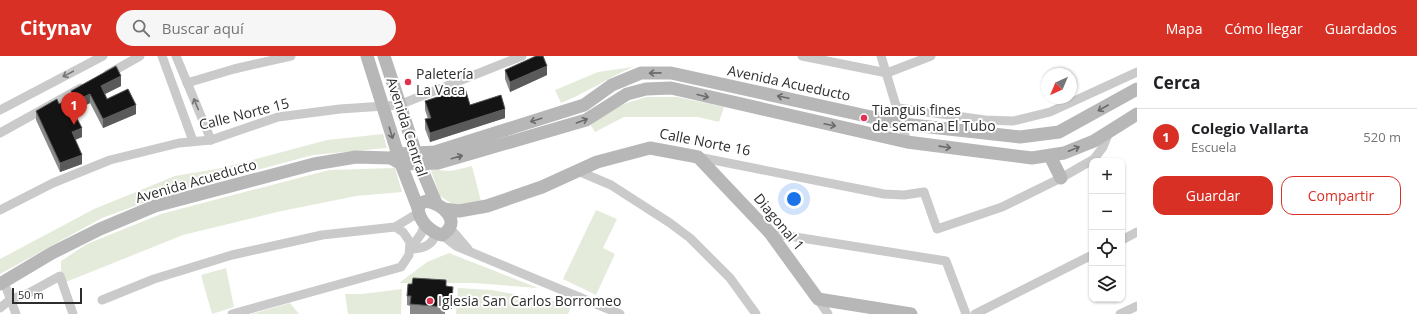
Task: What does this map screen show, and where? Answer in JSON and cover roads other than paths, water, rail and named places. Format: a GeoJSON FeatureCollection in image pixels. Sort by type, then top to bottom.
{"type":"FeatureCollection","features":[{"type":"Feature","properties":{"kind":"street"},"geometry":{"type":"LineString","coordinates":[[0,110],[103,56]]}},
{"type":"Feature","properties":{"kind":"street"},"geometry":{"type":"LineString","coordinates":[[0,133],[140,56]]}},
{"type":"Feature","properties":{"kind":"street"},"geometry":{"type":"LineString","coordinates":[[162,56],[193,141]]}},
{"type":"Feature","properties":{"kind":"street"},"geometry":{"type":"LineString","coordinates":[[176,56],[211,140]]}},
{"type":"Feature","properties":{"kind":"street"},"geometry":{"type":"LineString","coordinates":[[187,84],[234,69],[291,56]]}},
{"type":"Feature","properties":{"kind":"street","name":"Avenida Central"},"geometry":{"type":"LineString","coordinates":[[367,56],[397,159],[418,210],[425,224],[445,230],[450,216],[440,206],[418,159],[384,56]]}},
{"type":"Feature","properties":{"kind":"street","name":"Calle Norte 15"},"geometry":{"type":"LineString","coordinates":[[0,210],[53,183],[110,160],[193,141],[211,140],[278,117],[340,109],[400,105],[522,56]]}},
{"type":"Feature","properties":{"kind":"street"},"geometry":{"type":"LineString","coordinates":[[802,56],[887,73],[931,56]]}},
{"type":"Feature","properties":{"kind":"street"},"geometry":{"type":"LineString","coordinates":[[881,56],[903,124],[907,142]]}},
{"type":"Feature","properties":{"kind":"street"},"geometry":{"type":"LineString","coordinates":[[898,108],[985,120],[1013,121],[1050,112],[1137,72]]}},
{"type":"Feature","properties":{"kind":"street","name":"Avenida Acueducto"},"geometry":{"type":"LineString","coordinates":[[418,159],[435,152],[584,105],[612,85],[641,74],[671,73],[903,124],[1020,137],[1039,136],[1059,132],[1137,89]]}},
{"type":"Feature","properties":{"kind":"street","name":"Avenida Acueducto"},"geometry":{"type":"LineString","coordinates":[[2,283],[52,253],[100,229],[155,206],[314,164],[356,157],[418,159],[438,163],[586,120],[627,94],[646,89],[671,88],[907,142],[1032,158],[1064,153],[1094,141],[1137,114]]}},
{"type":"Feature","properties":{"kind":"street"},"geometry":{"type":"LineString","coordinates":[[1050,156],[1061,178],[1094,158],[1103,147],[1109,132]]}},
{"type":"Feature","properties":{"kind":"street","name":"Calle Norte 16"},"geometry":{"type":"LineString","coordinates":[[418,210],[421,203],[426,201],[459,212],[487,206],[542,187],[597,162],[650,148],[884,194],[904,195],[924,192],[937,229],[1002,207],[1061,178]]}},
{"type":"Feature","properties":{"kind":"street","name":"Diagonal 1"},"geometry":{"type":"LineString","coordinates":[[698,157],[770,233],[828,314]]}},
{"type":"Feature","properties":{"kind":"street"},"geometry":{"type":"LineString","coordinates":[[578,171],[611,185],[670,223],[690,238],[730,278],[756,314]]}},
{"type":"Feature","properties":{"kind":"street","name":"Calle Norte 16"},"geometry":{"type":"LineString","coordinates":[[445,230],[479,212],[487,206]]}},
{"type":"Feature","properties":{"kind":"street"},"geometry":{"type":"LineString","coordinates":[[102,300],[154,279],[232,255],[322,235],[400,227],[418,210]]}},
{"type":"Feature","properties":{"kind":"street"},"geometry":{"type":"LineString","coordinates":[[410,249],[421,234],[425,224]]}},
{"type":"Feature","properties":{"kind":"street"},"geometry":{"type":"LineString","coordinates":[[232,314],[401,266],[409,255],[410,242],[400,227]]}},
{"type":"Feature","properties":{"kind":"street"},"geometry":{"type":"LineString","coordinates":[[410,249],[425,247],[445,230],[468,250],[620,314]]}},
{"type":"Feature","properties":{"kind":"street"},"geometry":{"type":"LineString","coordinates":[[1125,238],[1137,232]]}},
{"type":"Feature","properties":{"kind":"street"},"geometry":{"type":"LineString","coordinates":[[770,233],[946,261],[966,314]]}},
{"type":"Feature","properties":{"kind":"street"},"geometry":{"type":"LineString","coordinates":[[976,314],[1089,257]]}},
{"type":"Feature","properties":{"kind":"street"},"geometry":{"type":"LineString","coordinates":[[0,308],[11,299],[29,293],[60,276],[73,314]]}},
{"type":"Feature","properties":{"kind":"street"},"geometry":{"type":"LineString","coordinates":[[2,283],[11,299],[16,314]]}},
{"type":"Feature","properties":{"kind":"street"},"geometry":{"type":"LineString","coordinates":[[818,299],[911,314]]}},
{"type":"Feature","properties":{"kind":"street"},"geometry":{"type":"LineString","coordinates":[[1120,314],[1137,306]]}},
{"type":"Feature","properties":{"kind":"place","name":"Paletería La Vaca"},"geometry":{"type":"Point","coordinates":[408,82]}},
{"type":"Feature","properties":{"kind":"place","name":"Tianguis fines de semana El Tubo"},"geometry":{"type":"Point","coordinates":[864,118]}},
{"type":"Feature","properties":{"kind":"place","name":"Colegio Vallarta"},"geometry":{"type":"Point","coordinates":[74,125]}},
{"type":"Feature","properties":{"kind":"place","name":"Iglesia San Carlos Borromeo"},"geometry":{"type":"Point","coordinates":[430,301]}}]}
